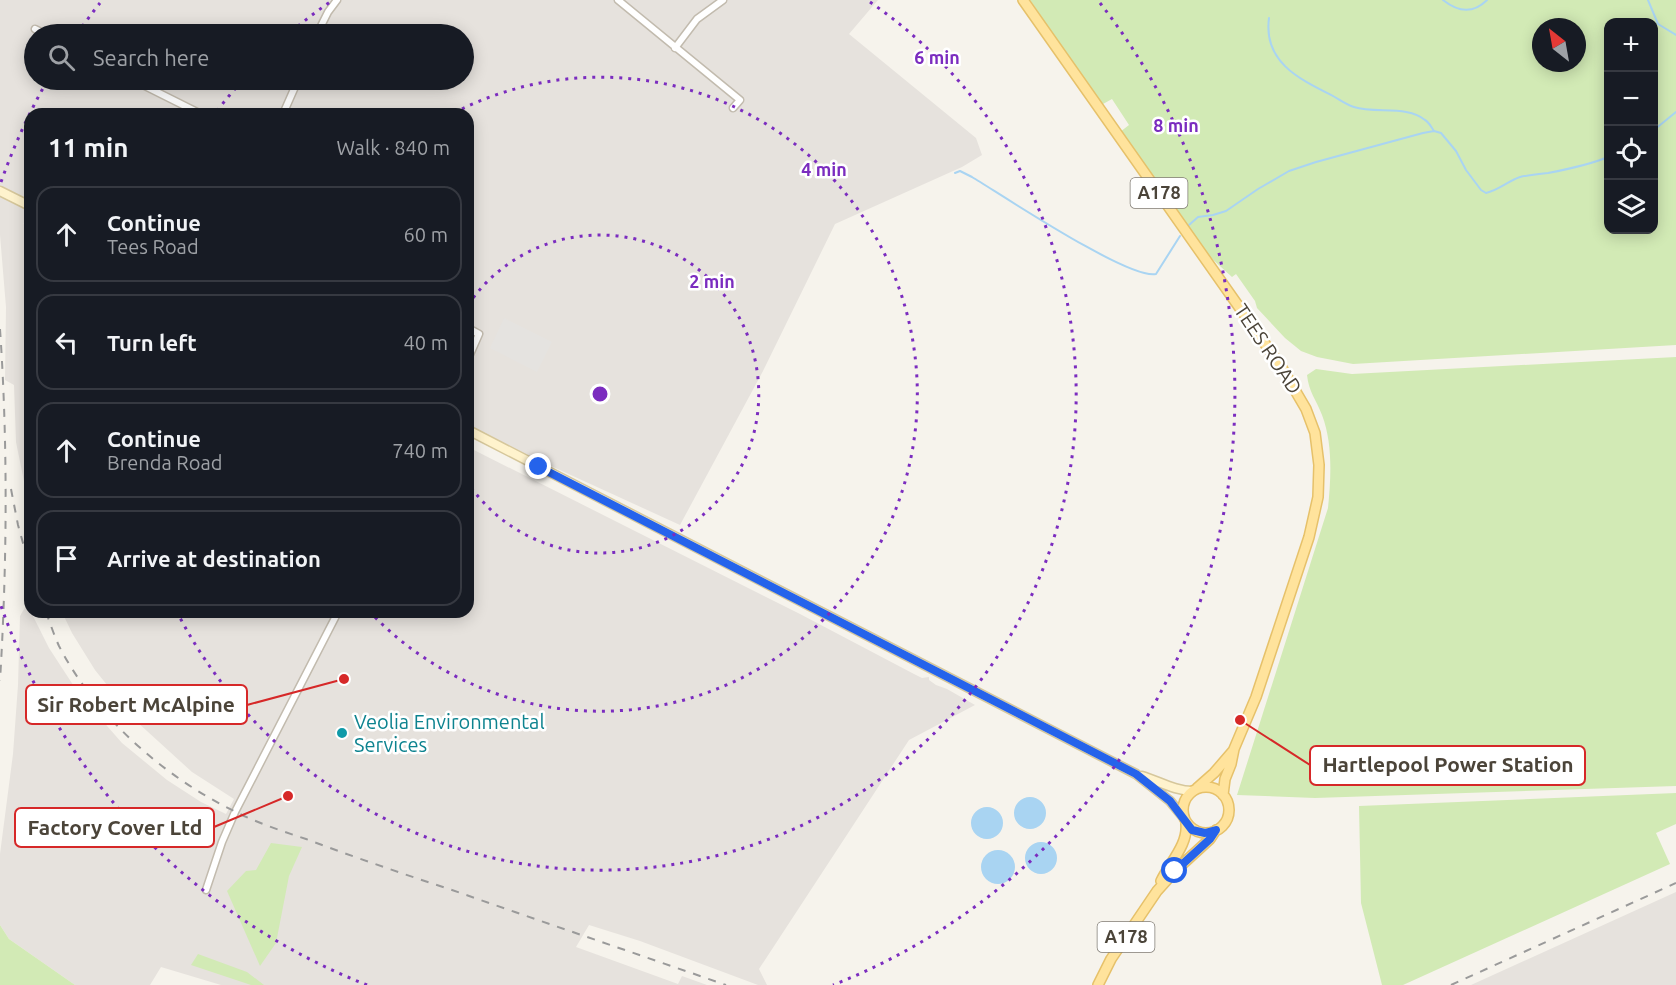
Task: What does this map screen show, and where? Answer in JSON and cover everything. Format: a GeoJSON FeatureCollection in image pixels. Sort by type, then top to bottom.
{"type":"FeatureCollection","features":[{"type":"Feature","properties":{"kind":"main road","name":"TEES ROAD"},"geometry":{"type":"LineString","coordinates":[[1023,0],[1275,358],[1301,399],[1315,433],[1320,480],[1315,515],[1256,697],[1234,749],[1223,795]]}},
{"type":"Feature","properties":{"kind":"main road"},"geometry":{"type":"LineString","coordinates":[[0,191],[24,203]]}},
{"type":"Feature","properties":{"kind":"main road"},"geometry":{"type":"LineString","coordinates":[[474,433],[1136,774],[1177,789],[1195,790],[1206,787],[1216,789],[1223,795]]}},
{"type":"Feature","properties":{"kind":"main road","name":"TEES ROAD"},"geometry":{"type":"LineString","coordinates":[[1195,790],[1214,773],[1234,749]]}},
{"type":"Feature","properties":{"kind":"main road"},"geometry":{"type":"LineString","coordinates":[[1136,774],[1170,801],[1192,830],[1205,833],[1216,830]]}},
{"type":"Feature","properties":{"kind":"main road","name":"A178"},"geometry":{"type":"LineString","coordinates":[[1098,985],[1184,842],[1187,832],[1183,808],[1185,799],[1195,790]]}},
{"type":"Feature","properties":{"kind":"main road","name":"A178"},"geometry":{"type":"LineString","coordinates":[[1156,891],[1225,822],[1228,816],[1227,802],[1223,795]]}},
{"type":"Feature","properties":{"kind":"street"},"geometry":{"type":"LineString","coordinates":[[322,24],[337,0]]}},
{"type":"Feature","properties":{"kind":"street"},"geometry":{"type":"LineString","coordinates":[[618,0],[740,100],[733,108]]}},
{"type":"Feature","properties":{"kind":"street"},"geometry":{"type":"LineString","coordinates":[[675,48],[696,19],[723,0]]}},
{"type":"Feature","properties":{"kind":"street"},"geometry":{"type":"LineString","coordinates":[[154,90],[189,108]]}},
{"type":"Feature","properties":{"kind":"street"},"geometry":{"type":"LineString","coordinates":[[286,108],[294,90]]}},
{"type":"Feature","properties":{"kind":"street"},"geometry":{"type":"LineString","coordinates":[[474,331],[479,334],[474,345]]}},
{"type":"Feature","properties":{"kind":"street"},"geometry":{"type":"LineString","coordinates":[[206,890],[235,812],[335,618]]}},
{"type":"Feature","properties":{"kind":"shaded area"},"geometry":{"type":"Polygon","coordinates":[[[0,0],[878,0],[849,34],[976,138],[982,155],[962,167],[835,224],[763,371],[680,525],[474,431],[474,108],[24,108],[24,224],[22,223],[24,224],[24,481],[16,442],[14,385],[5,380],[6,307],[0,235],[0,0]]]}},
{"type":"Feature","properties":{"kind":"shaded area"},"geometry":{"type":"Polygon","coordinates":[[[504,318],[552,342],[537,372],[490,348],[504,318]]]}},
{"type":"Feature","properties":{"kind":"shaded area"},"geometry":{"type":"Polygon","coordinates":[[[474,450],[922,678],[929,677],[929,680],[936,685],[975,705],[909,740],[759,969],[767,985],[758,985],[640,941],[589,925],[576,947],[678,984],[682,976],[707,985],[221,985],[161,967],[150,985],[75,985],[9,939],[0,925],[0,854],[13,754],[20,616],[24,609],[24,618],[34,618],[49,648],[79,694],[122,743],[167,780],[201,802],[226,814],[234,799],[192,772],[136,721],[95,670],[65,618],[474,618],[474,450]]]}},
{"type":"Feature","properties":{"kind":"shaded area"},"geometry":{"type":"Polygon","coordinates":[[[1676,892],[1676,985],[1471,985],[1676,892]]]}},
{"type":"Feature","properties":{"kind":"green space"},"geometry":{"type":"Polygon","coordinates":[[[1030,0],[1676,0],[1676,345],[1353,364],[1317,357],[1301,351],[1285,338],[1257,308],[1255,301],[1236,274],[1232,277],[1209,256],[1120,132],[1129,125],[1112,99],[1103,104],[1099,102],[1030,0]]]}},
{"type":"Feature","properties":{"kind":"green space"},"geometry":{"type":"Polygon","coordinates":[[[1676,357],[1676,786],[1315,798],[1237,795],[1328,508],[1330,449],[1326,426],[1311,391],[1307,375],[1316,369],[1352,374],[1676,357]]]}},
{"type":"Feature","properties":{"kind":"green space"},"geometry":{"type":"Polygon","coordinates":[[[1676,793],[1676,824],[1656,833],[1670,864],[1403,985],[1382,985],[1361,903],[1359,806],[1676,793]]]}},
{"type":"Feature","properties":{"kind":"green space"},"geometry":{"type":"Polygon","coordinates":[[[271,843],[302,847],[289,876],[276,943],[260,966],[227,891],[246,871],[256,870],[271,843]]]}},
{"type":"Feature","properties":{"kind":"green space"},"geometry":{"type":"Polygon","coordinates":[[[0,925],[9,939],[75,985],[0,985],[0,925]]]}},
{"type":"Feature","properties":{"kind":"green space"},"geometry":{"type":"Polygon","coordinates":[[[198,954],[247,972],[264,985],[251,985],[191,965],[198,954]]]}},
{"type":"Feature","properties":{"kind":"water"},"geometry":{"type":"Polygon","coordinates":[[[1030,797],[1042,801],[1046,813],[1042,825],[1030,829],[1018,825],[1014,813],[1018,801],[1030,797]]]}},
{"type":"Feature","properties":{"kind":"water"},"geometry":{"type":"Polygon","coordinates":[[[987,807],[998,812],[1003,823],[998,834],[987,839],[976,834],[971,823],[976,812],[987,807]]]}},
{"type":"Feature","properties":{"kind":"water"},"geometry":{"type":"Polygon","coordinates":[[[1041,842],[1052,847],[1057,858],[1052,869],[1041,874],[1030,869],[1025,858],[1030,847],[1041,842]]]}},
{"type":"Feature","properties":{"kind":"water"},"geometry":{"type":"Polygon","coordinates":[[[998,850],[1010,855],[1015,867],[1010,879],[998,884],[986,879],[981,867],[986,855],[998,850]]]}},
{"type":"Feature","properties":{"kind":"waterway"},"geometry":{"type":"LineString","coordinates":[[1443,0],[1454,7],[1465,10],[1476,8],[1487,0]]}},
{"type":"Feature","properties":{"kind":"waterway"},"geometry":{"type":"LineString","coordinates":[[1648,0],[1658,24],[1676,35]]}},
{"type":"Feature","properties":{"kind":"waterway"},"geometry":{"type":"LineString","coordinates":[[1269,18],[1272,46],[1278,58],[1296,75],[1354,107],[1401,111],[1418,115],[1428,122],[1434,131]]}},
{"type":"Feature","properties":{"kind":"waterway"},"geometry":{"type":"LineString","coordinates":[[1658,127],[1676,112]]}},
{"type":"Feature","properties":{"kind":"waterway"},"geometry":{"type":"LineString","coordinates":[[1189,225],[1198,217],[1226,211],[1289,171],[1434,131],[1441,133],[1456,151],[1466,170],[1481,190],[1486,193],[1520,177],[1571,168],[1604,158]]}},
{"type":"Feature","properties":{"kind":"waterway"},"geometry":{"type":"LineString","coordinates":[[955,173],[960,171],[972,177],[1094,251],[1142,272],[1156,274],[1180,236]]}},
{"type":"Feature","properties":{"kind":"railway"},"geometry":{"type":"LineString","coordinates":[[0,329],[6,505],[0,681]]}},
{"type":"Feature","properties":{"kind":"railway"},"geometry":{"type":"LineString","coordinates":[[11,489],[24,546]]}},
{"type":"Feature","properties":{"kind":"railway"},"geometry":{"type":"LineString","coordinates":[[48,618],[59,646],[74,672],[112,720],[157,762],[208,797],[270,826],[726,985]]}},
{"type":"Feature","properties":{"kind":"railway"},"geometry":{"type":"LineString","coordinates":[[1451,985],[1676,883]]}},
{"type":"Feature","properties":{"kind":"place","name":"Sir Robert McAlpine"},"geometry":{"type":"Point","coordinates":[344,679]}},
{"type":"Feature","properties":{"kind":"place","name":"Hartlepool Power Station"},"geometry":{"type":"Point","coordinates":[1240,720]}},
{"type":"Feature","properties":{"kind":"place","name":"Veolia Environmental Services"},"geometry":{"type":"Point","coordinates":[342,733]}},
{"type":"Feature","properties":{"kind":"place","name":"Factory Cover Ltd"},"geometry":{"type":"Point","coordinates":[288,796]}},
{"type":"Feature","properties":{"kind":"route"},"geometry":{"type":"LineString","coordinates":[[539,467],[1136,774],[1170,801],[1192,830],[1205,833],[1216,830],[1210,839],[1175,871]]}}]}
